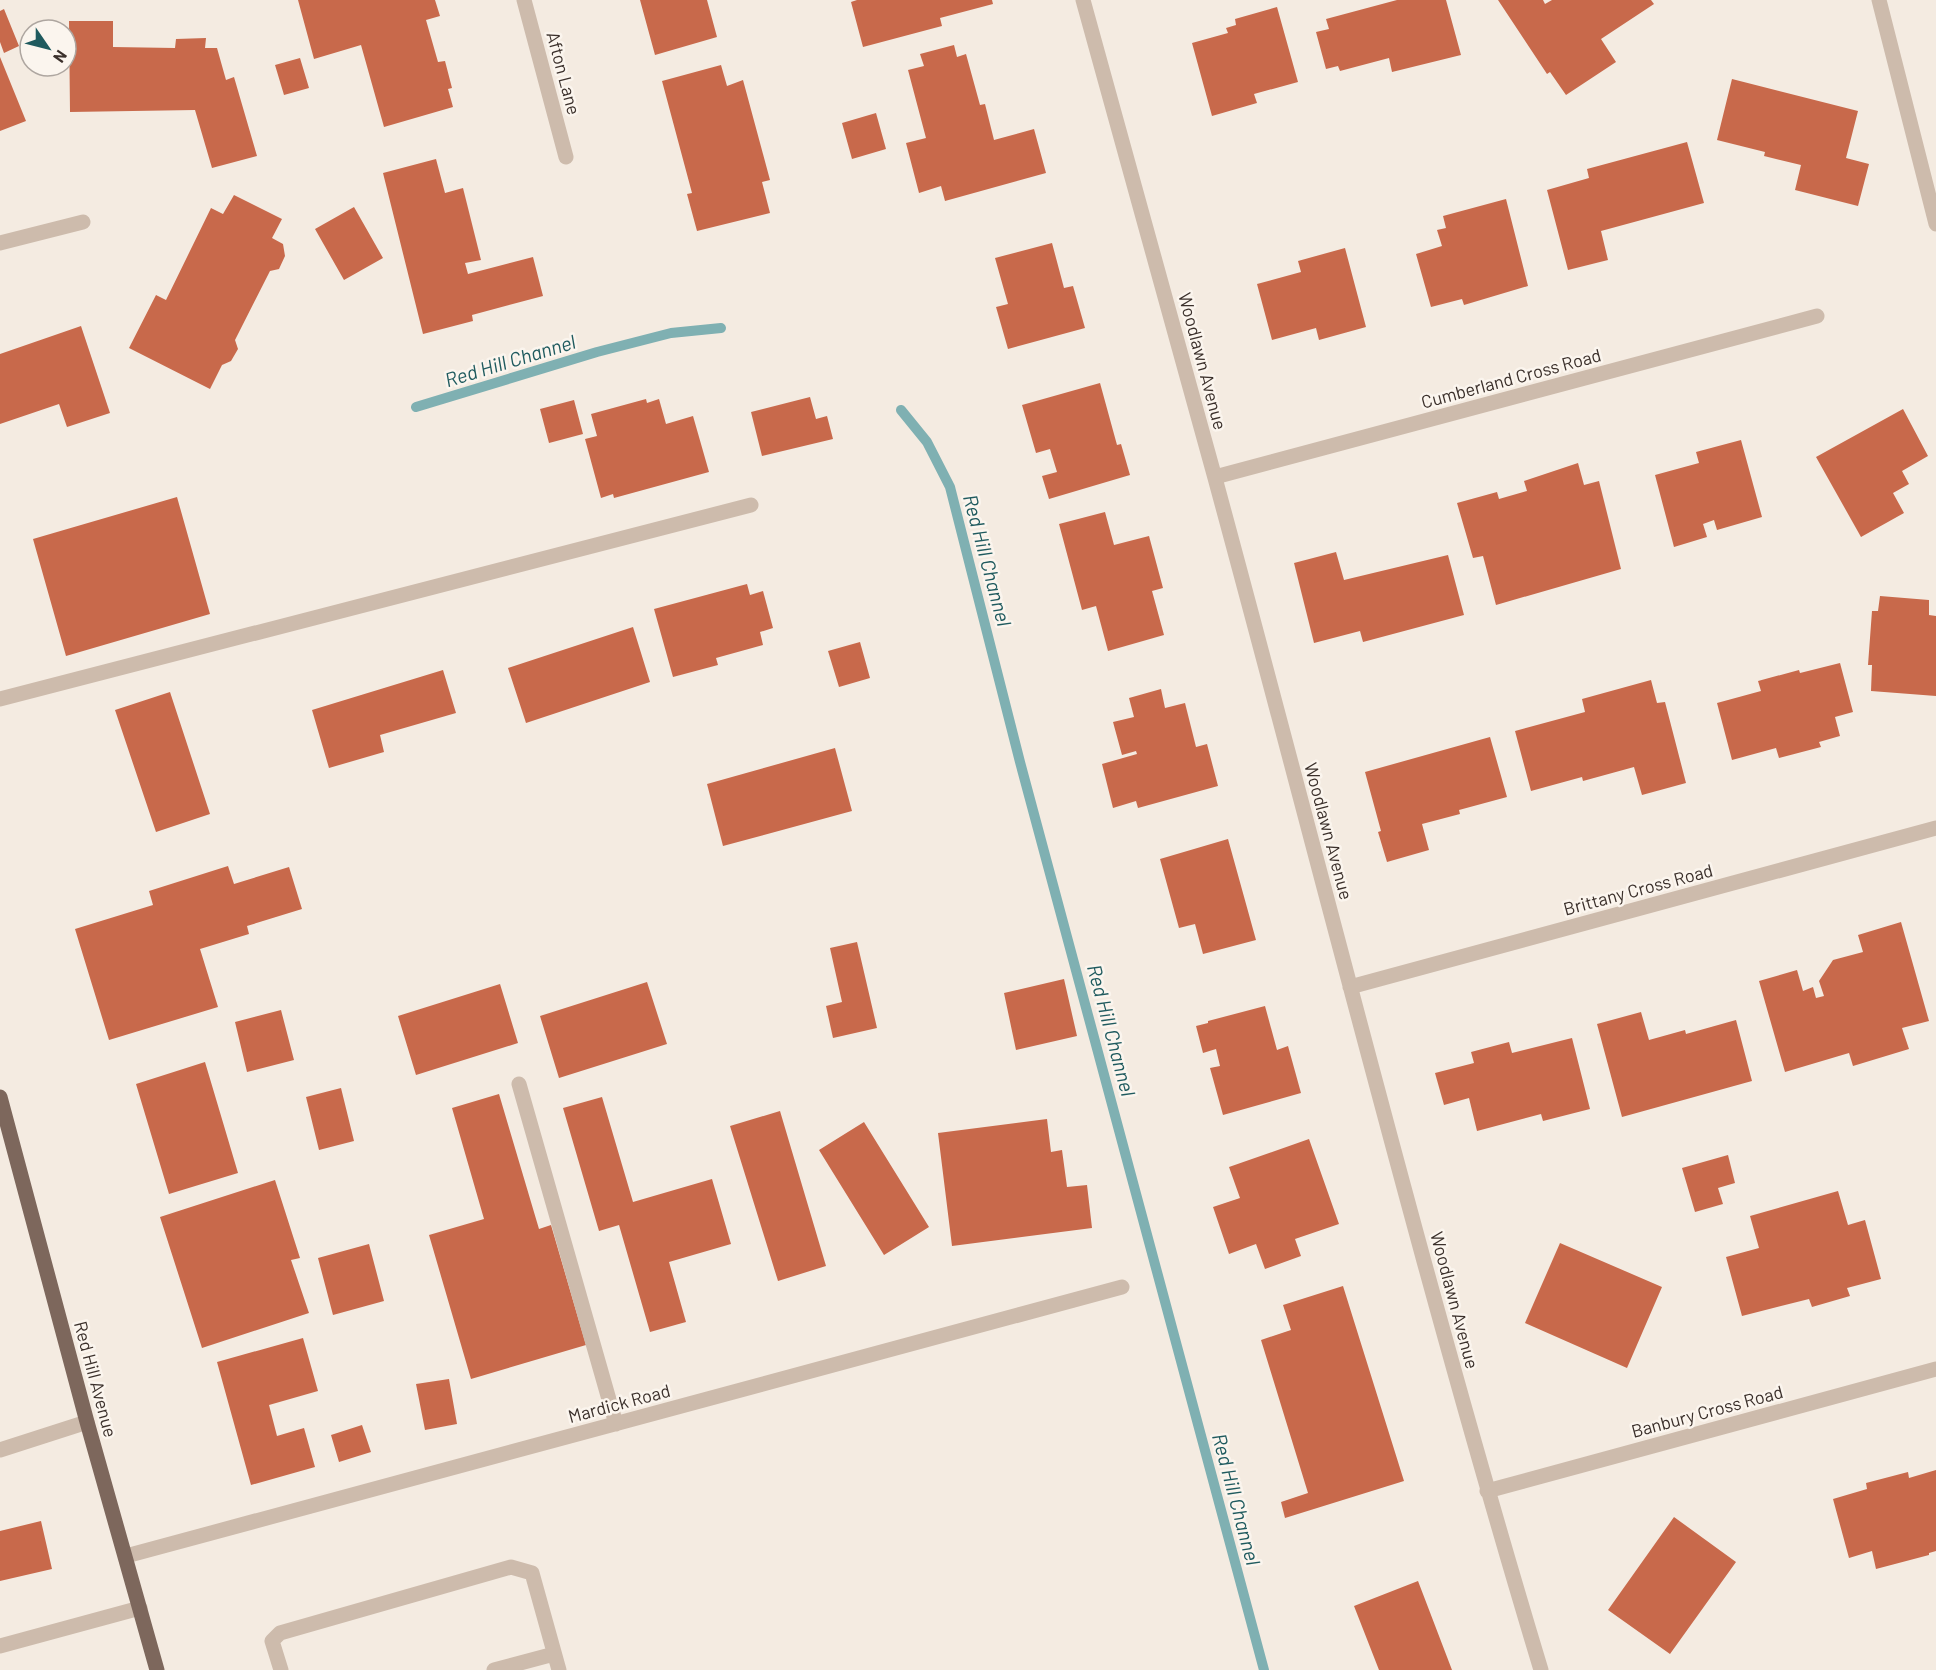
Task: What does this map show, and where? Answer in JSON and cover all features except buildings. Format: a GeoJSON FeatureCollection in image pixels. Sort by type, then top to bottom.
{"type":"FeatureCollection","features":[{"type":"Feature","properties":{"kind":"main road","name":"Red Hill Avenue"},"geometry":{"type":"LineString","coordinates":[[0,1097],[87,1422],[157,1670]]}},
{"type":"Feature","properties":{"kind":"street","name":"Afton Lane"},"geometry":{"type":"LineString","coordinates":[[524,0],[566,157]]}},
{"type":"Feature","properties":{"kind":"street","name":"Woodlawn Avenue"},"geometry":{"type":"LineString","coordinates":[[1083,0],[1215,477],[1487,1491],[1541,1670]]}},
{"type":"Feature","properties":{"kind":"street"},"geometry":{"type":"LineString","coordinates":[[1879,0],[1936,224]]}},
{"type":"Feature","properties":{"kind":"street"},"geometry":{"type":"LineString","coordinates":[[0,243],[83,222]]}},
{"type":"Feature","properties":{"kind":"street","name":"Cumberland Cross Road"},"geometry":{"type":"LineString","coordinates":[[1215,477],[1817,316]]}},
{"type":"Feature","properties":{"kind":"street"},"geometry":{"type":"LineString","coordinates":[[0,699],[751,505]]}},
{"type":"Feature","properties":{"kind":"street","name":"Brittany Cross Road"},"geometry":{"type":"LineString","coordinates":[[1350,987],[1936,828]]}},
{"type":"Feature","properties":{"kind":"street"},"geometry":{"type":"LineString","coordinates":[[519,1084],[616,1424]]}},
{"type":"Feature","properties":{"kind":"street","name":"Mardick Road"},"geometry":{"type":"LineString","coordinates":[[126,1556],[1122,1287]]}},
{"type":"Feature","properties":{"kind":"street","name":"Banbury Cross Road"},"geometry":{"type":"LineString","coordinates":[[1487,1491],[1936,1370]]}},
{"type":"Feature","properties":{"kind":"street"},"geometry":{"type":"LineString","coordinates":[[0,1450],[87,1422]]}},
{"type":"Feature","properties":{"kind":"street"},"geometry":{"type":"LineString","coordinates":[[281,1670],[272,1641],[280,1633],[511,1567],[532,1573],[559,1670]]}},
{"type":"Feature","properties":{"kind":"street"},"geometry":{"type":"LineString","coordinates":[[0,1646],[140,1608]]}},
{"type":"Feature","properties":{"kind":"street"},"geometry":{"type":"LineString","coordinates":[[494,1670],[554,1654]]}},
{"type":"Feature","properties":{"kind":"waterway","name":"Red Hill Channel"},"geometry":{"type":"LineString","coordinates":[[416,407],[597,352],[671,333],[721,328]]}},
{"type":"Feature","properties":{"kind":"waterway","name":"Red Hill Channel"},"geometry":{"type":"LineString","coordinates":[[901,410],[927,442],[950,487],[1020,762],[1264,1670]]}}]}
